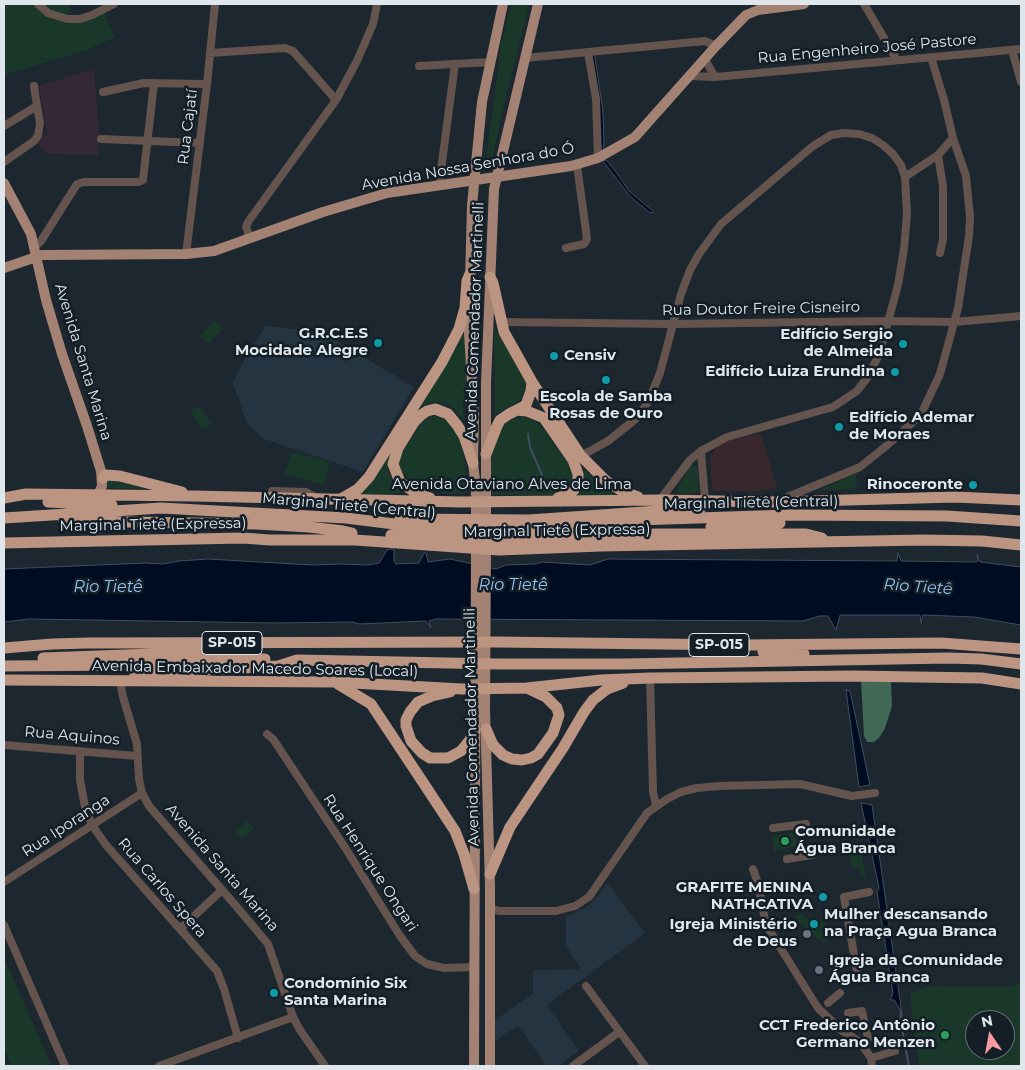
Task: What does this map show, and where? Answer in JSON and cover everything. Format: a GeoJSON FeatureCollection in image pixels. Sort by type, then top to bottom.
{"type":"FeatureCollection","features":[{"type":"Feature","properties":{"kind":"highway"},"geometry":{"type":"LineString","coordinates":[[334,500],[350,495],[369,476],[442,362],[461,322],[465,308],[467,281],[470,274]]}},
{"type":"Feature","properties":{"kind":"highway"},"geometry":{"type":"LineString","coordinates":[[490,277],[504,332],[532,382],[581,456],[614,487],[647,500]]}},
{"type":"Feature","properties":{"kind":"highway"},"geometry":{"type":"LineString","coordinates":[[486,454],[492,434],[500,420],[526,405],[532,382]]}},
{"type":"Feature","properties":{"kind":"highway"},"geometry":{"type":"LineString","coordinates":[[462,502],[426,497],[406,488],[397,476],[393,464],[394,458],[414,422],[427,411],[435,409],[448,414],[457,424],[464,436],[473,463]]}},
{"type":"Feature","properties":{"kind":"highway"},"geometry":{"type":"LineString","coordinates":[[516,410],[535,413],[544,418],[577,467],[579,479],[574,490],[568,495],[551,500]]}},
{"type":"Feature","properties":{"kind":"highway"},"geometry":{"type":"LineString","coordinates":[[103,478],[106,476],[120,476],[157,484],[194,496]]}},
{"type":"Feature","properties":{"kind":"highway","name":"Avenida Otaviano Alves de Lima"},"geometry":{"type":"LineString","coordinates":[[5,498],[26,494],[462,502],[660,500],[777,502],[954,496],[1021,500]]}},
{"type":"Feature","properties":{"kind":"highway"},"geometry":{"type":"LineString","coordinates":[[5,498],[26,501],[161,508]]}},
{"type":"Feature","properties":{"kind":"highway"},"geometry":{"type":"LineString","coordinates":[[346,518],[464,521],[529,520],[706,507],[719,502]]}},
{"type":"Feature","properties":{"kind":"highway","name":"Marginal Tietê (Central)"},"geometry":{"type":"LineString","coordinates":[[4,519],[161,508],[346,518],[434,529],[496,530],[562,528],[636,520],[790,515],[947,516],[1021,521]]}},
{"type":"Feature","properties":{"kind":"highway"},"geometry":{"type":"LineString","coordinates":[[657,534],[669,530],[846,520],[852,516]]}},
{"type":"Feature","properties":{"kind":"highway"},"geometry":{"type":"LineString","coordinates":[[4,519],[256,524],[343,530],[352,533]]}},
{"type":"Feature","properties":{"kind":"highway"},"geometry":{"type":"LineString","coordinates":[[243,538],[352,533]]}},
{"type":"Feature","properties":{"kind":"highway","name":"Marginal Tietê (Central)"},"geometry":{"type":"LineString","coordinates":[[352,533],[498,540],[657,534],[806,534],[830,541]]}},
{"type":"Feature","properties":{"kind":"highway","name":"Marginal Tietê (Expressa)"},"geometry":{"type":"LineString","coordinates":[[4,543],[243,538],[270,540],[355,540],[499,550],[601,546],[923,540],[982,541],[1021,545]]}},
{"type":"Feature","properties":{"kind":"highway","name":"SP-015"},"geometry":{"type":"LineString","coordinates":[[4,648],[79,643],[592,643],[744,645],[942,642],[1021,649]]}},
{"type":"Feature","properties":{"kind":"highway"},"geometry":{"type":"LineString","coordinates":[[4,662],[85,656],[188,652],[207,650],[230,643]]}},
{"type":"Feature","properties":{"kind":"highway"},"geometry":{"type":"LineString","coordinates":[[592,643],[614,649],[835,654],[866,659]]}},
{"type":"Feature","properties":{"kind":"highway"},"geometry":{"type":"LineString","coordinates":[[4,666],[125,665],[223,659],[498,664],[624,664],[948,658],[1021,664]]}},
{"type":"Feature","properties":{"kind":"highway"},"geometry":{"type":"LineString","coordinates":[[119,681],[133,674],[278,666],[297,660]]}},
{"type":"Feature","properties":{"kind":"highway"},"geometry":{"type":"LineString","coordinates":[[624,664],[636,669],[758,671],[783,677]]}},
{"type":"Feature","properties":{"kind":"highway"},"geometry":{"type":"LineString","coordinates":[[490,874],[510,828],[593,700],[613,686],[635,679],[650,678],[783,677],[982,678],[1021,684]]}},
{"type":"Feature","properties":{"kind":"highway","name":"Avenida Embaixador Macedo Soares (Local)"},"geometry":{"type":"LineString","coordinates":[[4,680],[335,682],[462,689],[527,688],[601,680],[635,679]]}},
{"type":"Feature","properties":{"kind":"highway"},"geometry":{"type":"LineString","coordinates":[[335,682],[371,704],[455,831],[474,889]]}},
{"type":"Feature","properties":{"kind":"highway"},"geometry":{"type":"LineString","coordinates":[[462,689],[432,696],[418,702],[406,720],[408,734],[414,744],[422,753],[430,758],[448,758],[461,751],[481,730],[503,755],[512,759],[522,760],[538,754],[554,734],[559,716],[557,708],[546,697],[527,688]]}},
{"type":"Feature","properties":{"kind":"main road","name":"Avenida Comendador Martinelli"},"geometry":{"type":"LineString","coordinates":[[481,488],[473,463],[474,415],[469,333],[474,180],[482,102],[503,4]]}},
{"type":"Feature","properties":{"kind":"main road","name":"Avenida Comendador Martinelli"},"geometry":{"type":"LineString","coordinates":[[490,1066],[490,874],[480,709],[481,488],[486,454],[490,277],[496,177],[538,4]]}},
{"type":"Feature","properties":{"kind":"main road","name":"Avenida Nossa Senhora do Ó"},"geometry":{"type":"LineString","coordinates":[[4,268],[35,252],[186,254],[214,251],[365,198],[577,164],[598,158],[635,137],[736,23],[746,4]]}},
{"type":"Feature","properties":{"kind":"main road","name":"Avenida Nossa Senhora do Ó"},"geometry":{"type":"LineString","coordinates":[[755,4],[767,8]]}},
{"type":"Feature","properties":{"kind":"main road","name":"Avenida Nossa Senhora do Ó"},"geometry":{"type":"LineString","coordinates":[[736,23],[752,12],[767,8],[804,4]]}},
{"type":"Feature","properties":{"kind":"main road","name":"Avenida Santa Marina"},"geometry":{"type":"LineString","coordinates":[[4,183],[31,234],[46,300],[103,478]]}},
{"type":"Feature","properties":{"kind":"main road"},"geometry":{"type":"LineString","coordinates":[[98,495],[103,478]]}},
{"type":"Feature","properties":{"kind":"main road","name":"Avenida Comendador Martinelli"},"geometry":{"type":"LineString","coordinates":[[474,1066],[474,889],[481,730]]}},
{"type":"Feature","properties":{"kind":"street"},"geometry":{"type":"LineString","coordinates":[[38,4],[48,13],[67,19],[80,19],[92,16],[114,4]]}},
{"type":"Feature","properties":{"kind":"street","name":"Rua Cajatí"},"geometry":{"type":"LineString","coordinates":[[186,254],[215,4]]}},
{"type":"Feature","properties":{"kind":"street"},"geometry":{"type":"LineString","coordinates":[[250,238],[246,227],[248,222],[336,100],[357,61],[373,24],[377,4]]}},
{"type":"Feature","properties":{"kind":"street"},"geometry":{"type":"LineString","coordinates":[[864,4],[898,60]]}},
{"type":"Feature","properties":{"kind":"street"},"geometry":{"type":"LineString","coordinates":[[525,58],[705,41],[716,46]]}},
{"type":"Feature","properties":{"kind":"street"},"geometry":{"type":"LineString","coordinates":[[210,53],[285,48],[293,52],[310,69],[336,100]]}},
{"type":"Feature","properties":{"kind":"street","name":"Rua Engenheiro José Pastore"},"geometry":{"type":"LineString","coordinates":[[689,76],[715,77],[1021,49]]}},
{"type":"Feature","properties":{"kind":"street"},"geometry":{"type":"LineString","coordinates":[[1012,50],[1021,82]]}},
{"type":"Feature","properties":{"kind":"street"},"geometry":{"type":"LineString","coordinates":[[588,52],[596,99],[598,158]]}},
{"type":"Feature","properties":{"kind":"street"},"geometry":{"type":"LineString","coordinates":[[777,502],[860,467],[915,420],[923,410],[940,374],[955,322],[966,262],[970,217],[966,176],[953,138],[931,57]]}},
{"type":"Feature","properties":{"kind":"street"},"geometry":{"type":"LineString","coordinates":[[704,58],[715,77]]}},
{"type":"Feature","properties":{"kind":"street"},"geometry":{"type":"LineString","coordinates":[[419,66],[490,62]]}},
{"type":"Feature","properties":{"kind":"street"},"geometry":{"type":"LineString","coordinates":[[439,185],[455,64]]}},
{"type":"Feature","properties":{"kind":"street"},"geometry":{"type":"LineString","coordinates":[[35,252],[77,184],[84,182],[142,181],[154,83]]}},
{"type":"Feature","properties":{"kind":"street"},"geometry":{"type":"LineString","coordinates":[[103,92],[136,84],[207,84]]}},
{"type":"Feature","properties":{"kind":"street"},"geometry":{"type":"LineString","coordinates":[[4,162],[34,142],[38,136],[40,123],[34,86]]}},
{"type":"Feature","properties":{"kind":"street"},"geometry":{"type":"LineString","coordinates":[[4,126],[37,106]]}},
{"type":"Feature","properties":{"kind":"street"},"geometry":{"type":"LineString","coordinates":[[581,456],[608,441],[639,416],[649,400],[656,386],[681,294],[690,270],[721,224],[813,146],[831,135],[844,133],[865,136],[883,145],[893,154],[906,177],[907,214],[898,285],[876,365],[857,391],[833,407],[727,437],[701,451],[690,460],[660,500]]}},
{"type":"Feature","properties":{"kind":"street"},"geometry":{"type":"LineString","coordinates":[[906,177],[938,155],[953,138]]}},
{"type":"Feature","properties":{"kind":"street"},"geometry":{"type":"LineString","coordinates":[[101,139],[200,142]]}},
{"type":"Feature","properties":{"kind":"street"},"geometry":{"type":"LineString","coordinates":[[938,155],[943,187],[943,239],[940,253]]}},
{"type":"Feature","properties":{"kind":"street"},"geometry":{"type":"LineString","coordinates":[[566,248],[584,244],[587,239],[577,164]]}},
{"type":"Feature","properties":{"kind":"street","name":"Rua Doutor Freire Cisneiro"},"geometry":{"type":"LineString","coordinates":[[501,322],[673,324],[955,322],[1021,316]]}},
{"type":"Feature","properties":{"kind":"street"},"geometry":{"type":"LineString","coordinates":[[701,451],[705,501]]}},
{"type":"Feature","properties":{"kind":"street"},"geometry":{"type":"LineString","coordinates":[[272,491],[306,492],[320,500]]}},
{"type":"Feature","properties":{"kind":"street"},"geometry":{"type":"LineString","coordinates":[[650,678],[653,792],[656,806]]}},
{"type":"Feature","properties":{"kind":"street","name":"Avenida Santa Marina"},"geometry":{"type":"LineString","coordinates":[[119,681],[137,744],[139,779],[142,793],[149,806],[268,944],[293,1017],[325,1066]]}},
{"type":"Feature","properties":{"kind":"street","name":"Rua Henrique Ongari"},"geometry":{"type":"LineString","coordinates":[[267,734],[273,739],[346,849],[400,936],[415,956],[427,964],[444,968],[474,967]]}},
{"type":"Feature","properties":{"kind":"street","name":"Rua Aquinos"},"geometry":{"type":"LineString","coordinates":[[4,744],[137,756]]}},
{"type":"Feature","properties":{"kind":"street","name":"Rua Carlos Spera"},"geometry":{"type":"LineString","coordinates":[[80,751],[80,780],[85,807],[92,825],[106,845],[216,971],[220,978],[238,1038]]}},
{"type":"Feature","properties":{"kind":"street"},"geometry":{"type":"LineString","coordinates":[[490,908],[499,910],[556,911],[574,906],[589,898],[639,823],[656,806],[682,792],[697,788],[800,784],[855,796],[875,793]]}},
{"type":"Feature","properties":{"kind":"street","name":"Rua Iporanga"},"geometry":{"type":"LineString","coordinates":[[4,882],[142,793]]}},
{"type":"Feature","properties":{"kind":"street"},"geometry":{"type":"LineString","coordinates":[[773,828],[806,824]]}},
{"type":"Feature","properties":{"kind":"street"},"geometry":{"type":"LineString","coordinates":[[787,860],[812,855]]}},
{"type":"Feature","properties":{"kind":"street"},"geometry":{"type":"LineString","coordinates":[[753,869],[758,883],[766,925],[818,1008],[840,1030],[860,1042],[872,1062],[896,1051]]}},
{"type":"Feature","properties":{"kind":"street"},"geometry":{"type":"LineString","coordinates":[[180,929],[222,890]]}},
{"type":"Feature","properties":{"kind":"street"},"geometry":{"type":"LineString","coordinates":[[857,972],[844,897],[869,892]]}},
{"type":"Feature","properties":{"kind":"street"},"geometry":{"type":"LineString","coordinates":[[4,925],[65,1066]]}},
{"type":"Feature","properties":{"kind":"street"},"geometry":{"type":"LineString","coordinates":[[586,986],[645,1066]]}},
{"type":"Feature","properties":{"kind":"street"},"geometry":{"type":"LineString","coordinates":[[828,1003],[840,993]]}},
{"type":"Feature","properties":{"kind":"street"},"geometry":{"type":"LineString","coordinates":[[848,1012],[862,1011],[868,1038]]}},
{"type":"Feature","properties":{"kind":"street"},"geometry":{"type":"LineString","coordinates":[[159,1066],[293,1017]]}},
{"type":"Feature","properties":{"kind":"street"},"geometry":{"type":"LineString","coordinates":[[573,1066],[619,1032]]}},
{"type":"Feature","properties":{"kind":"shaded area"},"geometry":{"type":"Polygon","coordinates":[[[94,69],[99,131],[98,155],[48,154],[37,144],[47,133],[39,86],[94,69]]]}},
{"type":"Feature","properties":{"kind":"shaded area"},"geometry":{"type":"Polygon","coordinates":[[[266,326],[322,332],[414,387],[363,472],[264,439],[247,424],[233,383],[246,356],[266,326]]]}},
{"type":"Feature","properties":{"kind":"shaded area"},"geometry":{"type":"Polygon","coordinates":[[[761,433],[777,488],[758,491],[712,491],[710,457],[715,449],[727,441],[761,433]]]}},
{"type":"Feature","properties":{"kind":"shaded area"},"geometry":{"type":"Polygon","coordinates":[[[608,883],[645,933],[547,1005],[579,1051],[558,1066],[547,1066],[518,1026],[495,1041],[494,1021],[533,993],[533,970],[581,969],[566,946],[566,917],[590,905],[608,883]]]}},
{"type":"Feature","properties":{"kind":"green space"},"geometry":{"type":"Polygon","coordinates":[[[4,4],[38,4],[60,14],[47,8],[44,4],[70,4],[69,17],[80,19],[103,10],[115,37],[87,50],[4,75],[4,4]]]}},
{"type":"Feature","properties":{"kind":"green space"},"geometry":{"type":"Polygon","coordinates":[[[511,4],[529,4],[491,166],[485,167],[501,45],[511,4]]]}},
{"type":"Feature","properties":{"kind":"green space"},"geometry":{"type":"Polygon","coordinates":[[[214,320],[223,328],[209,344],[200,336],[214,320]]]}},
{"type":"Feature","properties":{"kind":"green space"},"geometry":{"type":"Polygon","coordinates":[[[494,327],[528,384],[528,396],[495,415],[494,327]]]}},
{"type":"Feature","properties":{"kind":"green space"},"geometry":{"type":"Polygon","coordinates":[[[461,331],[464,332],[467,373],[463,407],[464,419],[454,409],[444,403],[432,402],[422,406],[388,463],[392,481],[401,493],[390,495],[353,495],[461,331]]]}},
{"type":"Feature","properties":{"kind":"green space"},"geometry":{"type":"Polygon","coordinates":[[[200,406],[211,424],[202,430],[190,411],[200,406]]]}},
{"type":"Feature","properties":{"kind":"green space"},"geometry":{"type":"Polygon","coordinates":[[[435,416],[444,419],[459,437],[465,461],[467,492],[465,493],[451,494],[424,490],[409,481],[401,471],[399,462],[401,454],[421,423],[429,417],[435,416]]]}},
{"type":"Feature","properties":{"kind":"green space"},"geometry":{"type":"Polygon","coordinates":[[[524,416],[541,425],[571,468],[573,473],[571,483],[568,489],[554,495],[490,495],[492,448],[505,422],[524,416]]]}},
{"type":"Feature","properties":{"kind":"green space"},"geometry":{"type":"Polygon","coordinates":[[[292,452],[330,462],[324,485],[285,474],[292,452]]]}},
{"type":"Feature","properties":{"kind":"green space"},"geometry":{"type":"Polygon","coordinates":[[[692,465],[696,466],[698,470],[699,491],[695,493],[680,493],[678,488],[689,467],[692,465]]]}},
{"type":"Feature","properties":{"kind":"green space"},"geometry":{"type":"Polygon","coordinates":[[[585,470],[597,482],[616,495],[579,496],[585,483],[583,471],[585,470]]]}},
{"type":"Feature","properties":{"kind":"green space"},"geometry":{"type":"Polygon","coordinates":[[[856,473],[857,489],[815,491],[832,485],[856,473]]]}},
{"type":"Feature","properties":{"kind":"green space"},"geometry":{"type":"Polygon","coordinates":[[[110,478],[153,489],[106,488],[105,483],[110,478]]]}},
{"type":"Feature","properties":{"kind":"green space"},"geometry":{"type":"Polygon","coordinates":[[[861,680],[891,681],[892,706],[885,728],[874,742],[867,742],[864,736],[861,680]]]}},
{"type":"Feature","properties":{"kind":"green space"},"geometry":{"type":"Polygon","coordinates":[[[247,821],[254,829],[242,839],[235,831],[247,821]]]}},
{"type":"Feature","properties":{"kind":"green space","name":"Comunidade Água Branca"},"geometry":{"type":"Polygon","coordinates":[[[796,832],[799,846],[774,851],[772,836],[796,832]]]}},
{"type":"Feature","properties":{"kind":"green space"},"geometry":{"type":"Polygon","coordinates":[[[861,849],[866,877],[861,877],[860,866],[852,869],[848,850],[861,849]]]}},
{"type":"Feature","properties":{"kind":"green space"},"geometry":{"type":"Polygon","coordinates":[[[802,913],[811,923],[825,922],[828,944],[813,936],[799,923],[795,916],[802,913]]]}},
{"type":"Feature","properties":{"kind":"green space"},"geometry":{"type":"Polygon","coordinates":[[[4,958],[52,1066],[11,1066],[4,1047],[4,958]]]}},
{"type":"Feature","properties":{"kind":"green space","name":"CCT Frederico Antônio Germano Menzen"},"geometry":{"type":"Polygon","coordinates":[[[1021,983],[1021,1066],[919,1066],[910,993],[931,986],[1007,987],[1021,983]]]}},
{"type":"Feature","properties":{"kind":"water"},"geometry":{"type":"Polygon","coordinates":[[[594,51],[603,112],[604,144],[603,150],[600,152],[590,52],[594,51]]]}},
{"type":"Feature","properties":{"kind":"water"},"geometry":{"type":"Polygon","coordinates":[[[606,160],[629,191],[654,212],[650,213],[630,196],[603,161],[606,160]]]}},
{"type":"Feature","properties":{"kind":"water","name":"Rio Tietê"},"geometry":{"type":"Polygon","coordinates":[[[387,550],[394,550],[394,561],[396,564],[419,563],[424,553],[426,553],[428,562],[450,559],[496,569],[506,565],[542,562],[590,565],[608,559],[897,561],[898,553],[901,561],[976,562],[978,561],[977,554],[980,562],[1021,567],[1021,625],[974,617],[923,615],[921,623],[920,615],[840,615],[836,630],[828,616],[819,616],[803,621],[436,619],[429,621],[431,628],[426,621],[359,624],[353,622],[274,623],[29,619],[4,622],[4,569],[145,563],[163,564],[208,559],[312,565],[368,565],[379,563],[387,550]]]}},
{"type":"Feature","properties":{"kind":"water"},"geometry":{"type":"Polygon","coordinates":[[[846,690],[850,691],[870,785],[859,787],[846,690]]]}},
{"type":"Feature","properties":{"kind":"water"},"geometry":{"type":"Polygon","coordinates":[[[861,803],[872,805],[903,1021],[900,1009],[894,1000],[890,1000],[893,993],[877,892],[879,888],[861,803]]]}},
{"type":"Feature","properties":{"kind":"waterway"},"geometry":{"type":"LineString","coordinates":[[528,434],[530,447],[542,475],[540,490]]}},
{"type":"Feature","properties":{"kind":"waterway"},"geometry":{"type":"LineString","coordinates":[[901,1012],[900,1019],[909,1066]]}},
{"type":"Feature","properties":{"kind":"place","name":"G.R.C.E.S Mocidade Alegre"},"geometry":{"type":"Point","coordinates":[378,343]}},
{"type":"Feature","properties":{"kind":"place","name":"Edifício Sergio de Almeida"},"geometry":{"type":"Point","coordinates":[903,344]}},
{"type":"Feature","properties":{"kind":"place","name":"Censiv"},"geometry":{"type":"Point","coordinates":[554,356]}},
{"type":"Feature","properties":{"kind":"place","name":"Edifício Luiza Erundina"},"geometry":{"type":"Point","coordinates":[895,372]}},
{"type":"Feature","properties":{"kind":"place","name":"Escola de Samba Rosas de Ouro"},"geometry":{"type":"Point","coordinates":[606,380]}},
{"type":"Feature","properties":{"kind":"place","name":"Edifício Ademar de Moraes"},"geometry":{"type":"Point","coordinates":[839,427]}},
{"type":"Feature","properties":{"kind":"place","name":"Rinoceronte"},"geometry":{"type":"Point","coordinates":[973,485]}},
{"type":"Feature","properties":{"kind":"place","name":"Comunidade Água Branca"},"geometry":{"type":"Point","coordinates":[785,841]}},
{"type":"Feature","properties":{"kind":"place","name":"GRAFITE MENINA NATHCATIVA"},"geometry":{"type":"Point","coordinates":[823,897]}},
{"type":"Feature","properties":{"kind":"place","name":"Mulher descansando na Praça Agua Branca"},"geometry":{"type":"Point","coordinates":[814,924]}},
{"type":"Feature","properties":{"kind":"place","name":"Igreja Ministério de Deus"},"geometry":{"type":"Point","coordinates":[807,934]}},
{"type":"Feature","properties":{"kind":"place","name":"Igreja da Comunidade Água Branca"},"geometry":{"type":"Point","coordinates":[819,970]}},
{"type":"Feature","properties":{"kind":"place","name":"Condomínio Six Santa Marina"},"geometry":{"type":"Point","coordinates":[274,993]}},
{"type":"Feature","properties":{"kind":"place","name":"CCT Frederico Antônio Germano Menzen"},"geometry":{"type":"Point","coordinates":[945,1035]}}]}
